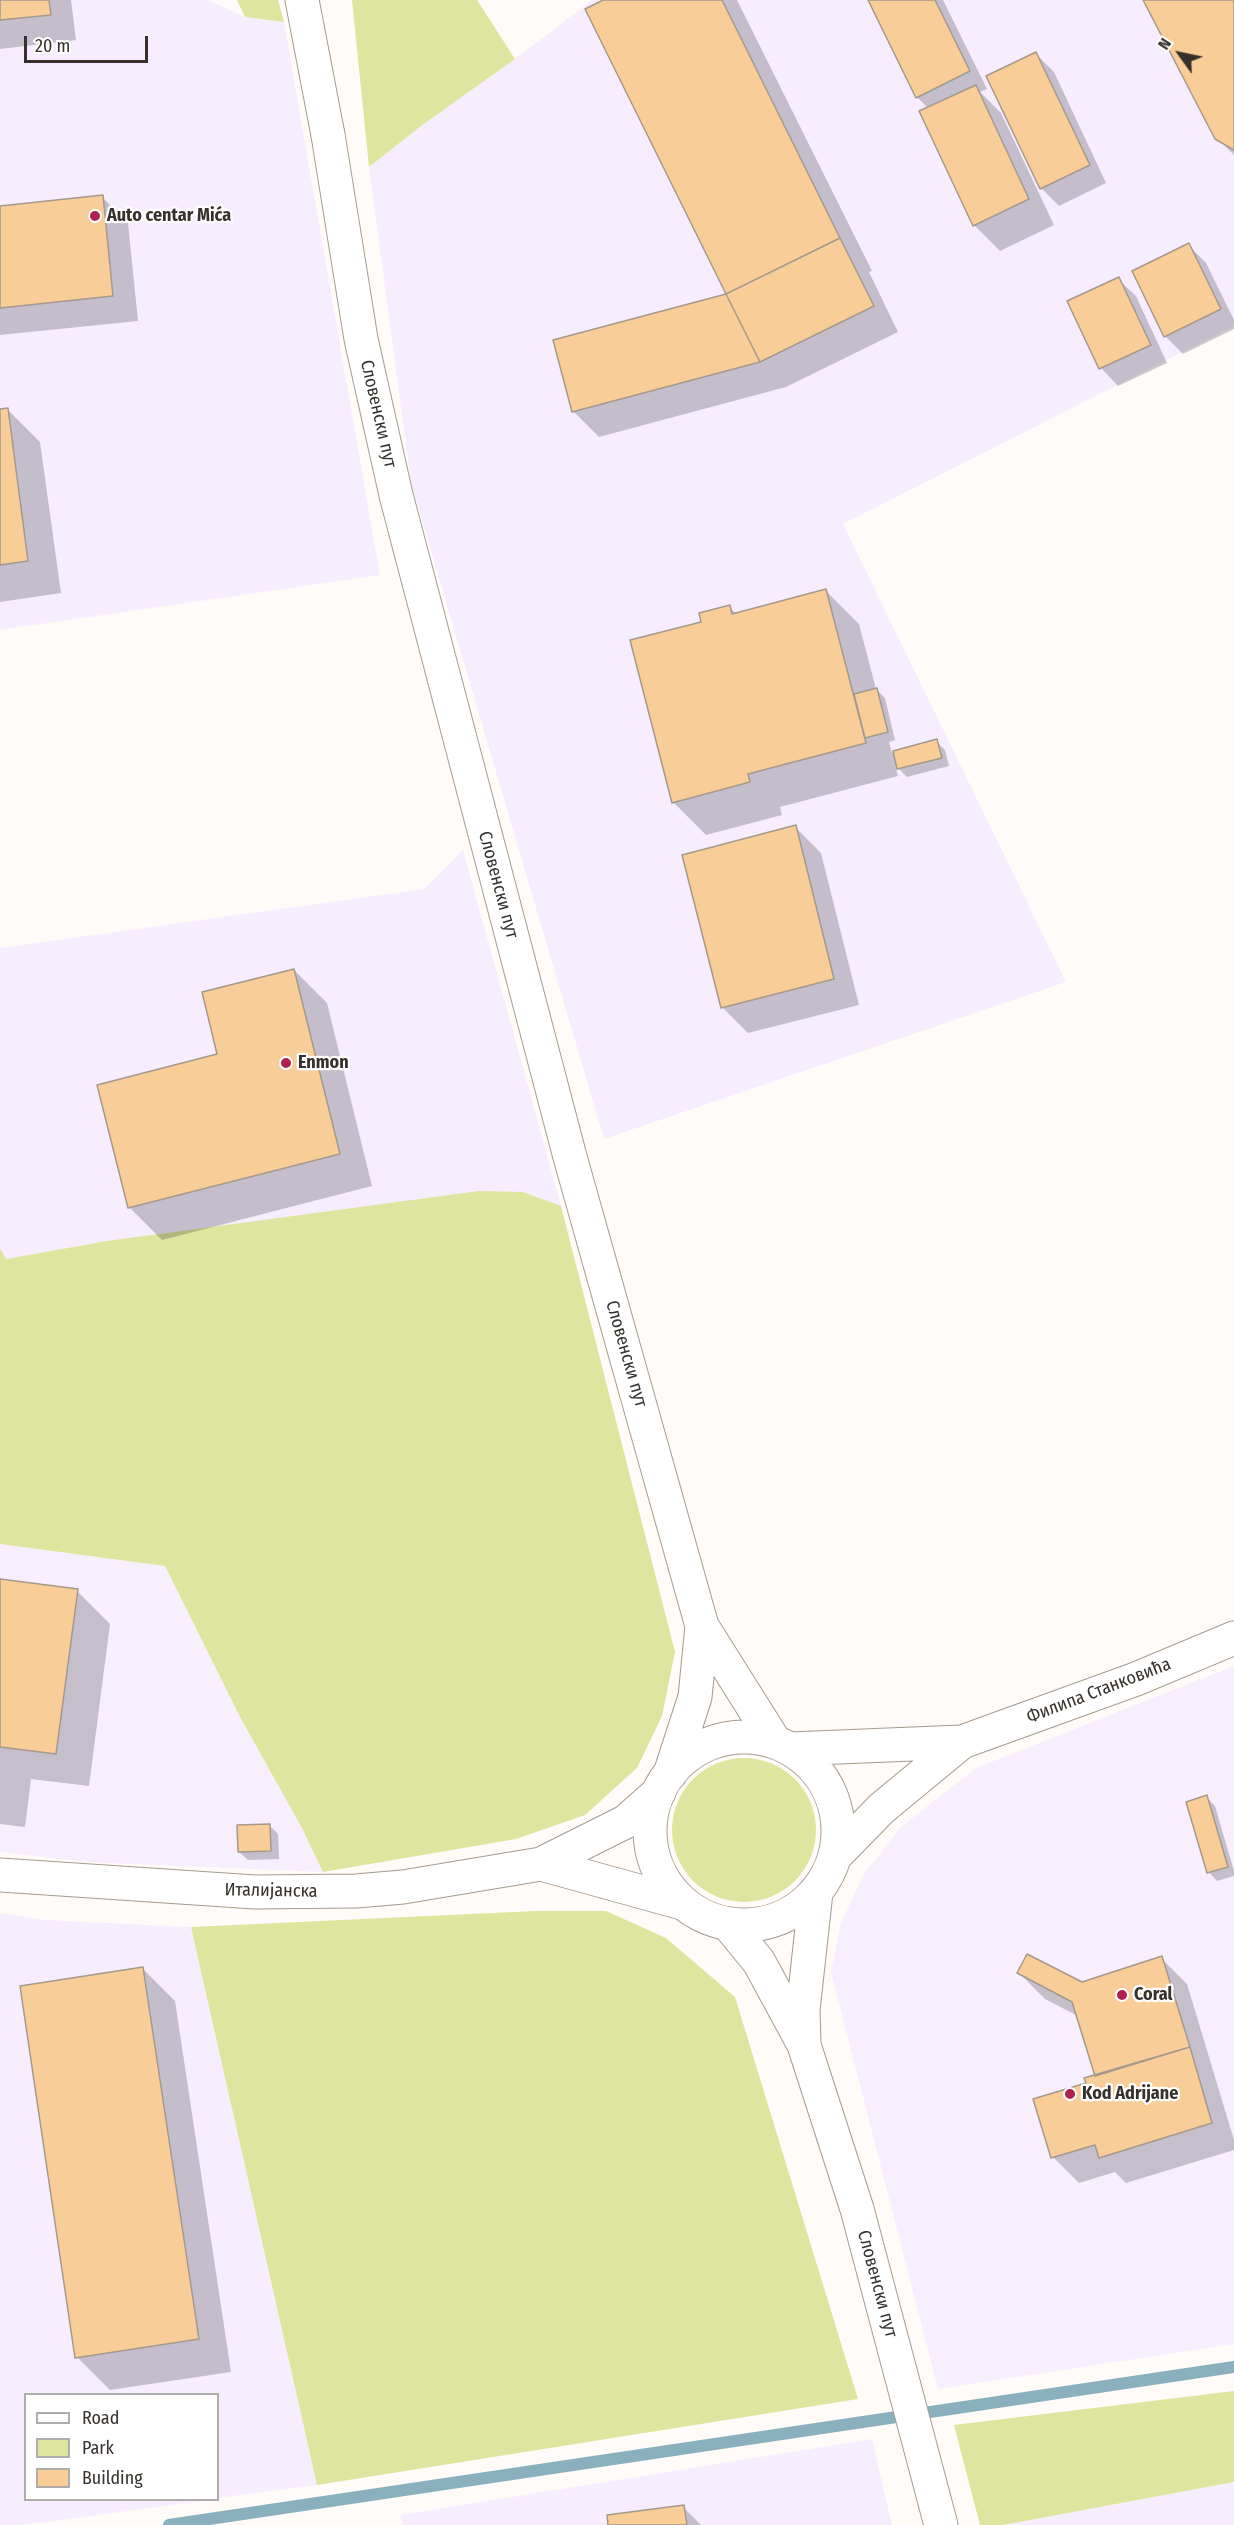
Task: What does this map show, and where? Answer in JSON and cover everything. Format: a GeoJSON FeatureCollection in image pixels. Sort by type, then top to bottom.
{"type":"FeatureCollection","features":[{"type":"Feature","properties":{"kind":"main road","name":"Словенски пут"},"geometry":{"type":"LineString","coordinates":[[302,0],[328,135],[361,339],[396,495],[553,1098],[702,1626],[783,1746]]}},
{"type":"Feature","properties":{"kind":"main road","name":"Словенски пут"},"geometry":{"type":"LineString","coordinates":[[664,1783],[695,1697],[702,1626]]}},
{"type":"Feature","properties":{"kind":"main road","name":"Филипа Станковића"},"geometry":{"type":"LineString","coordinates":[[783,1746],[962,1742],[1136,1678],[1234,1638]]}},
{"type":"Feature","properties":{"kind":"main road"},"geometry":{"type":"LineString","coordinates":[[736,1737],[755,1738],[783,1746],[807,1762],[820,1777],[837,1814],[838,1835],[835,1856],[828,1874],[816,1892],[786,1916],[767,1923],[747,1926],[728,1924],[704,1917],[682,1903],[669,1888],[658,1871],[652,1852],[650,1831],[652,1811],[664,1783],[683,1760],[717,1741],[736,1737]]}},
{"type":"Feature","properties":{"kind":"main road","name":"Филипа Станковића"},"geometry":{"type":"LineString","coordinates":[[835,1856],[882,1808],[962,1742]]}},
{"type":"Feature","properties":{"kind":"main road","name":"Италијанска"},"geometry":{"type":"LineString","coordinates":[[0,1875],[203,1890],[356,1891],[403,1887],[541,1864],[625,1822],[664,1783]]}},
{"type":"Feature","properties":{"kind":"main road","name":"Италијанска"},"geometry":{"type":"LineString","coordinates":[[541,1864],[682,1903]]}},
{"type":"Feature","properties":{"kind":"main road","name":"Словенски пут"},"geometry":{"type":"LineString","coordinates":[[804,2046],[803,2010],[816,1892]]}},
{"type":"Feature","properties":{"kind":"main road","name":"Словенски пут"},"geometry":{"type":"LineString","coordinates":[[728,1924],[759,1962],[804,2046],[857,2209],[941,2525]]}},
{"type":"Feature","properties":{"kind":"shaded area"},"geometry":{"type":"Polygon","coordinates":[[[0,0],[208,0],[245,17],[284,22],[380,575],[0,630],[0,0]]]}},
{"type":"Feature","properties":{"kind":"shaded area"},"geometry":{"type":"Polygon","coordinates":[[[592,0],[1234,0],[1234,326],[843,524],[1066,982],[604,1139],[411,483],[369,167],[592,0]]]}},
{"type":"Feature","properties":{"kind":"shaded area"},"geometry":{"type":"Polygon","coordinates":[[[463,850],[561,1206],[523,1192],[107,1241],[6,1259],[0,1248],[0,948],[424,889],[463,850]]]}},
{"type":"Feature","properties":{"kind":"shaded area"},"geometry":{"type":"Polygon","coordinates":[[[0,1544],[165,1566],[240,1717],[302,1828],[323,1872],[86,1862],[0,1852],[0,1544]]]}},
{"type":"Feature","properties":{"kind":"shaded area"},"geometry":{"type":"Polygon","coordinates":[[[1234,1666],[1234,2344],[938,2389],[831,1972],[841,1923],[864,1874],[901,1827],[976,1768],[1234,1666]]]}},
{"type":"Feature","properties":{"kind":"shaded area"},"geometry":{"type":"Polygon","coordinates":[[[0,1913],[45,1920],[191,1927],[317,2485],[219,2498],[219,2393],[24,2393],[24,2501],[203,2501],[23,2525],[0,2525],[0,1913]]]}},
{"type":"Feature","properties":{"kind":"shaded area"},"geometry":{"type":"Polygon","coordinates":[[[872,2439],[892,2525],[403,2525],[400,2515],[872,2439]]]}},
{"type":"Feature","properties":{"kind":"shaded area"},"geometry":{"type":"Polygon","coordinates":[[[1234,2482],[1234,2525],[1003,2525],[1125,2502],[1234,2482]]]}},
{"type":"Feature","properties":{"kind":"green space"},"geometry":{"type":"Polygon","coordinates":[[[237,0],[278,0],[284,22],[245,17],[237,0]]]}},
{"type":"Feature","properties":{"kind":"green space"},"geometry":{"type":"Polygon","coordinates":[[[352,0],[477,0],[515,59],[421,126],[369,167],[352,0]]]}},
{"type":"Feature","properties":{"kind":"green space"},"geometry":{"type":"Polygon","coordinates":[[[479,1191],[523,1192],[561,1206],[675,1652],[662,1716],[637,1768],[585,1815],[516,1839],[323,1872],[302,1828],[240,1717],[165,1566],[0,1544],[0,1248],[6,1259],[107,1241],[479,1191]]]}},
{"type":"Feature","properties":{"kind":"green space"},"geometry":{"type":"Polygon","coordinates":[[[744,1758],[771,1764],[784,1770],[795,1779],[804,1790],[810,1803],[816,1830],[810,1857],[804,1870],[795,1881],[784,1890],[771,1896],[744,1902],[717,1896],[704,1890],[693,1881],[684,1870],[678,1857],[672,1830],[678,1803],[684,1790],[693,1779],[704,1770],[717,1764],[744,1758]]]}},
{"type":"Feature","properties":{"kind":"green space"},"geometry":{"type":"Polygon","coordinates":[[[536,1911],[606,1911],[666,1938],[735,1997],[858,2399],[317,2485],[191,1927],[536,1911]]]}},
{"type":"Feature","properties":{"kind":"green space"},"geometry":{"type":"Polygon","coordinates":[[[1234,2391],[1234,2482],[1003,2525],[980,2525],[954,2425],[1234,2391]]]}},
{"type":"Feature","properties":{"kind":"building"},"geometry":{"type":"Polygon","coordinates":[[[0,0],[49,0],[51,15],[0,20],[0,0]]]}},
{"type":"Feature","properties":{"kind":"building"},"geometry":{"type":"Polygon","coordinates":[[[603,0],[722,0],[840,238],[726,294],[585,9],[603,0]]]}},
{"type":"Feature","properties":{"kind":"building"},"geometry":{"type":"Polygon","coordinates":[[[868,0],[935,0],[970,71],[916,98],[868,0]]]}},
{"type":"Feature","properties":{"kind":"building"},"geometry":{"type":"Polygon","coordinates":[[[1143,0],[1234,0],[1234,150],[1215,139],[1143,0]]]}},
{"type":"Feature","properties":{"kind":"building"},"geometry":{"type":"Polygon","coordinates":[[[1036,52],[1090,165],[1040,189],[986,76],[1036,52]]]}},
{"type":"Feature","properties":{"kind":"building"},"geometry":{"type":"Polygon","coordinates":[[[976,85],[1029,199],[973,226],[919,111],[976,85]]]}},
{"type":"Feature","properties":{"kind":"building"},"geometry":{"type":"Polygon","coordinates":[[[103,195],[113,296],[0,308],[0,206],[103,195]]]}},
{"type":"Feature","properties":{"kind":"building"},"geometry":{"type":"Polygon","coordinates":[[[840,238],[874,306],[760,362],[726,294],[840,238]]]}},
{"type":"Feature","properties":{"kind":"building"},"geometry":{"type":"Polygon","coordinates":[[[1189,243],[1221,309],[1164,337],[1132,271],[1189,243]]]}},
{"type":"Feature","properties":{"kind":"building"},"geometry":{"type":"Polygon","coordinates":[[[1119,277],[1151,345],[1099,369],[1067,301],[1119,277]]]}},
{"type":"Feature","properties":{"kind":"building"},"geometry":{"type":"Polygon","coordinates":[[[726,294],[760,362],[572,412],[553,340],[726,294]]]}},
{"type":"Feature","properties":{"kind":"building"},"geometry":{"type":"Polygon","coordinates":[[[8,408],[28,561],[0,565],[0,409],[8,408]]]}},
{"type":"Feature","properties":{"kind":"building"},"geometry":{"type":"Polygon","coordinates":[[[826,589],[866,743],[748,774],[750,782],[672,803],[630,640],[701,622],[699,613],[730,605],[732,614],[826,589]]]}},
{"type":"Feature","properties":{"kind":"building"},"geometry":{"type":"Polygon","coordinates":[[[877,688],[888,732],[865,738],[854,694],[877,688]]]}},
{"type":"Feature","properties":{"kind":"building"},"geometry":{"type":"Polygon","coordinates":[[[937,739],[942,758],[897,769],[893,751],[937,739]]]}},
{"type":"Feature","properties":{"kind":"building"},"geometry":{"type":"Polygon","coordinates":[[[796,825],[834,979],[721,1008],[682,855],[796,825]]]}},
{"type":"Feature","properties":{"kind":"building"},"geometry":{"type":"Polygon","coordinates":[[[294,969],[340,1154],[128,1208],[97,1085],[217,1054],[202,992],[294,969]]]}},
{"type":"Feature","properties":{"kind":"building"},"geometry":{"type":"Polygon","coordinates":[[[0,1579],[78,1589],[56,1754],[0,1747],[0,1579]]]}},
{"type":"Feature","properties":{"kind":"building"},"geometry":{"type":"Polygon","coordinates":[[[1207,1795],[1228,1867],[1207,1873],[1186,1802],[1207,1795]]]}},
{"type":"Feature","properties":{"kind":"building"},"geometry":{"type":"Polygon","coordinates":[[[270,1824],[271,1851],[238,1852],[237,1825],[270,1824]]]}},
{"type":"Feature","properties":{"kind":"building"},"geometry":{"type":"Polygon","coordinates":[[[1027,1954],[1082,1982],[1162,1956],[1190,2047],[1095,2076],[1072,2002],[1017,1973],[1027,1954]]]}},
{"type":"Feature","properties":{"kind":"building"},"geometry":{"type":"Polygon","coordinates":[[[143,1967],[199,2339],[75,2358],[20,1986],[143,1967]]]}},
{"type":"Feature","properties":{"kind":"building"},"geometry":{"type":"Polygon","coordinates":[[[1190,2047],[1212,2123],[1099,2158],[1095,2145],[1051,2158],[1033,2099],[1086,2083],[1084,2078],[1190,2047]]]}},
{"type":"Feature","properties":{"kind":"building"},"geometry":{"type":"Polygon","coordinates":[[[684,2505],[687,2525],[608,2525],[607,2515],[684,2505]]]}},
{"type":"Feature","properties":{"kind":"waterway"},"geometry":{"type":"LineString","coordinates":[[169,2525],[1234,2367]]}},
{"type":"Feature","properties":{"kind":"place","name":"Auto centar Mića"},"geometry":{"type":"Point","coordinates":[95,216]}},
{"type":"Feature","properties":{"kind":"place","name":"Enmon"},"geometry":{"type":"Point","coordinates":[286,1063]}},
{"type":"Feature","properties":{"kind":"place","name":"Coral"},"geometry":{"type":"Point","coordinates":[1122,1995]}},
{"type":"Feature","properties":{"kind":"place","name":"Kod Adrijane"},"geometry":{"type":"Point","coordinates":[1070,2094]}}]}
